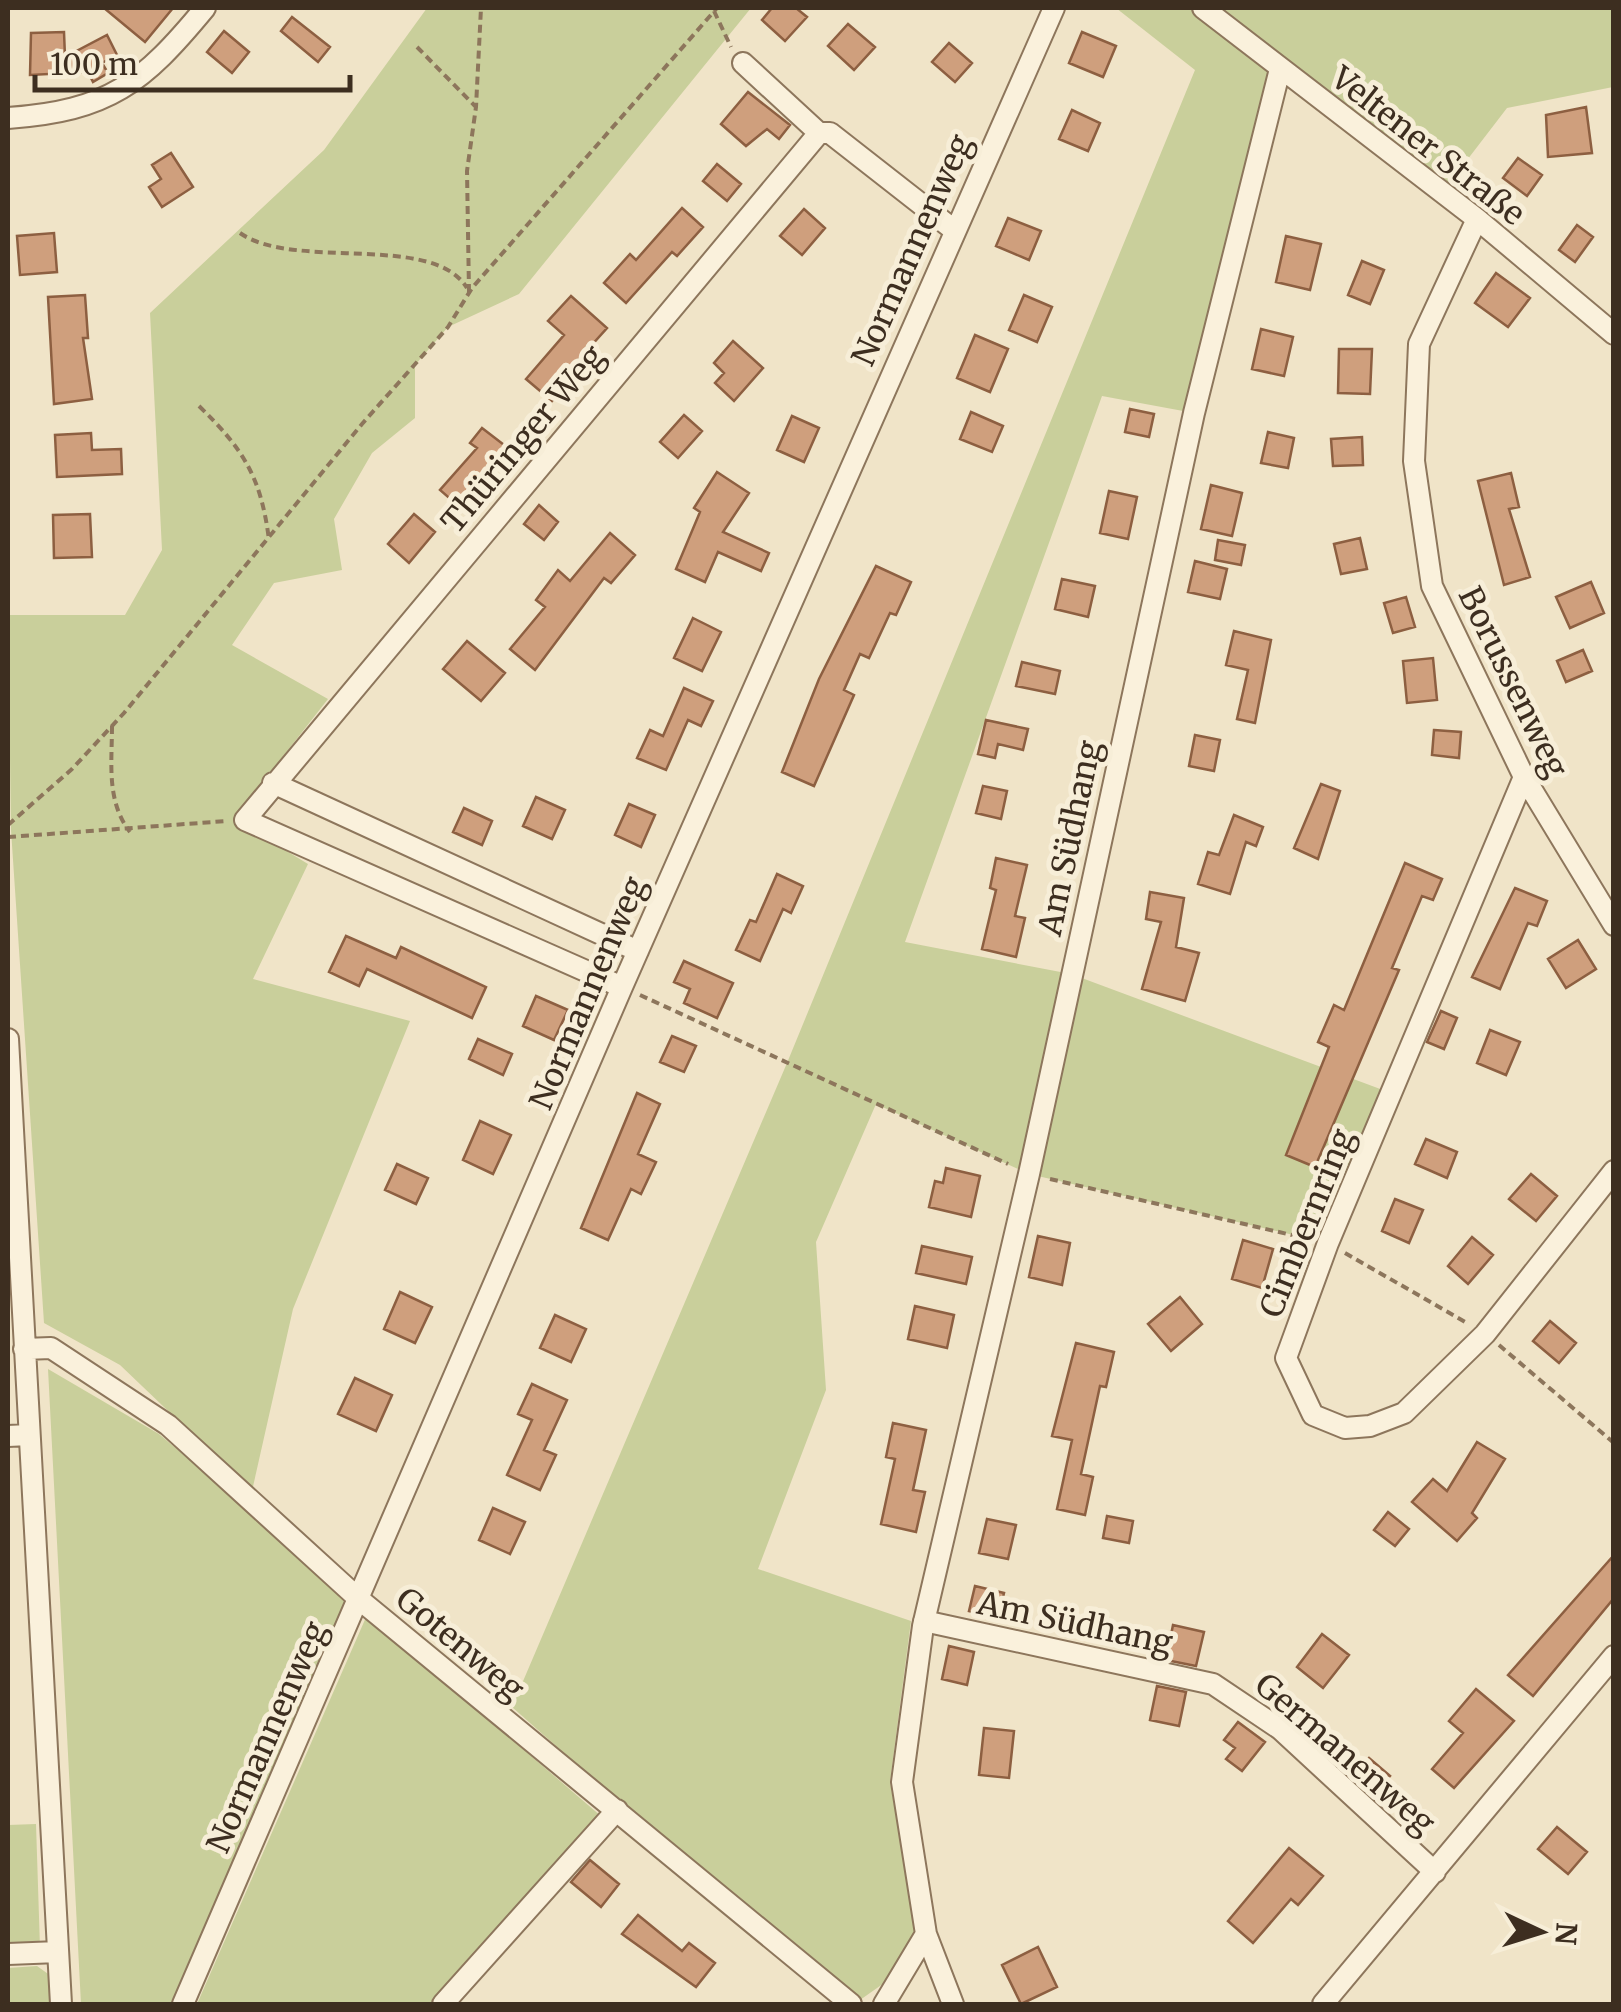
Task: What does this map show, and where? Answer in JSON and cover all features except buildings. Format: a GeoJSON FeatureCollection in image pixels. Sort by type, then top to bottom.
{"type":"FeatureCollection","features":[{"type":"Feature","properties":{"kind":"street"},"geometry":{"type":"LineString","coordinates":[[8,118],[66,111],[129,87],[167,54],[205,8]]}},
{"type":"Feature","properties":{"kind":"street","name":"Normannenweg"},"geometry":{"type":"LineString","coordinates":[[184,2004],[622,987],[1054,8]]}},
{"type":"Feature","properties":{"kind":"street","name":"Veltener Straße"},"geometry":{"type":"LineString","coordinates":[[1203,8],[1476,219],[1614,334]]}},
{"type":"Feature","properties":{"kind":"street"},"geometry":{"type":"LineString","coordinates":[[742,63],[819,133],[830,133],[954,230]]}},
{"type":"Feature","properties":{"kind":"street","name":"Am Südhang"},"geometry":{"type":"LineString","coordinates":[[953,2004],[926,1934],[902,1782],[924,1620],[1029,1174],[1194,413],[1280,68]]}},
{"type":"Feature","properties":{"kind":"street","name":"Thüringer Weg"},"geometry":{"type":"LineString","coordinates":[[245,820],[272,783],[819,133]]}},
{"type":"Feature","properties":{"kind":"street","name":"Borussenweg"},"geometry":{"type":"LineString","coordinates":[[1476,219],[1419,344],[1414,461],[1432,586],[1524,777],[1614,925]]}},
{"type":"Feature","properties":{"kind":"street","name":"Cimbernring"},"geometry":{"type":"LineString","coordinates":[[1524,777],[1328,1243],[1286,1358],[1313,1415],[1345,1428],[1370,1426],[1404,1413],[1486,1334],[1614,1171]]}},
{"type":"Feature","properties":{"kind":"street"},"geometry":{"type":"LineString","coordinates":[[272,783],[638,951]]}},
{"type":"Feature","properties":{"kind":"street"},"geometry":{"type":"LineString","coordinates":[[245,820],[622,987]]}},
{"type":"Feature","properties":{"kind":"street"},"geometry":{"type":"LineString","coordinates":[[8,1039],[14,1287],[24,1349],[30,1435],[61,2004]]}},
{"type":"Feature","properties":{"kind":"street","name":"Gotenweg"},"geometry":{"type":"LineString","coordinates":[[24,1349],[51,1348],[168,1425],[360,1600],[852,2004]]}},
{"type":"Feature","properties":{"kind":"street"},"geometry":{"type":"LineString","coordinates":[[8,1436],[30,1435]]}},
{"type":"Feature","properties":{"kind":"street","name":"Am Südhang"},"geometry":{"type":"LineString","coordinates":[[924,1620],[1214,1684]]}},
{"type":"Feature","properties":{"kind":"street","name":"Germanenweg"},"geometry":{"type":"LineString","coordinates":[[1324,2004],[1614,1656]]}},
{"type":"Feature","properties":{"kind":"street","name":"Germanenweg"},"geometry":{"type":"LineString","coordinates":[[1214,1684],[1280,1729],[1435,1872]]}},
{"type":"Feature","properties":{"kind":"street"},"geometry":{"type":"LineString","coordinates":[[443,2004],[617,1810]]}},
{"type":"Feature","properties":{"kind":"street"},"geometry":{"type":"LineString","coordinates":[[884,2004],[926,1934]]}},
{"type":"Feature","properties":{"kind":"street"},"geometry":{"type":"LineString","coordinates":[[8,1954],[58,1952]]}},
{"type":"Feature","properties":{"kind":"path"},"geometry":{"type":"LineString","coordinates":[[470,292],[467,170],[476,107],[481,8]]}},
{"type":"Feature","properties":{"kind":"path"},"geometry":{"type":"LineString","coordinates":[[8,825],[72,769],[112,726],[269,542],[362,424],[448,328],[470,292],[715,9],[742,63]]}},
{"type":"Feature","properties":{"kind":"path"},"geometry":{"type":"LineString","coordinates":[[417,46],[476,107]]}},
{"type":"Feature","properties":{"kind":"path"},"geometry":{"type":"LineString","coordinates":[[240,233],[294,249],[422,260],[457,276],[470,292]]}},
{"type":"Feature","properties":{"kind":"path"},"geometry":{"type":"LineString","coordinates":[[200,406],[230,436],[250,466],[258,483],[269,542]]}},
{"type":"Feature","properties":{"kind":"path"},"geometry":{"type":"LineString","coordinates":[[112,726],[112,791],[117,816],[130,832]]}},
{"type":"Feature","properties":{"kind":"path"},"geometry":{"type":"LineString","coordinates":[[8,837],[130,832],[173,824],[245,820]]}},
{"type":"Feature","properties":{"kind":"path"},"geometry":{"type":"LineString","coordinates":[[622,987],[1029,1174],[1328,1243],[1486,1334],[1614,1443]]}},
{"type":"Feature","properties":{"kind":"green space"},"geometry":{"type":"Polygon","coordinates":[[[427,8],[751,8],[519,294],[448,327],[415,365],[415,418],[372,453],[334,519],[342,570],[274,583],[232,645],[328,699],[234,819],[308,864],[253,979],[410,1021],[293,1309],[252,1491],[120,1365],[44,1323],[11,830],[8,615],[125,615],[162,550],[150,313],[324,150],[427,8]]]}},
{"type":"Feature","properties":{"kind":"green space"},"geometry":{"type":"Polygon","coordinates":[[[1116,8],[1613,8],[1613,87],[1507,108],[1441,194],[1281,69],[1194,413],[1102,396],[905,942],[1071,974],[1391,1093],[1328,1243],[1029,1174],[876,1104],[816,1242],[826,1390],[758,1569],[911,1621],[890,1782],[916,1928],[887,1981],[860,2000],[617,1800],[512,1707],[787,1063],[1195,70],[1116,8]]]}},
{"type":"Feature","properties":{"kind":"green space"},"geometry":{"type":"Polygon","coordinates":[[[48,1369],[159,1434],[352,1597],[173,2004],[81,2004],[48,1369]]]}},
{"type":"Feature","properties":{"kind":"green space"},"geometry":{"type":"Polygon","coordinates":[[[367,1615],[602,1817],[438,2004],[197,2004],[367,1615]]]}},
{"type":"Feature","properties":{"kind":"green space"},"geometry":{"type":"Polygon","coordinates":[[[36,1824],[40,1948],[8,1949],[8,1825],[36,1824]]]}},
{"type":"Feature","properties":{"kind":"green space"},"geometry":{"type":"Polygon","coordinates":[[[37,1966],[51,1976],[52,2004],[8,2004],[8,1968],[37,1966]]]}}]}
